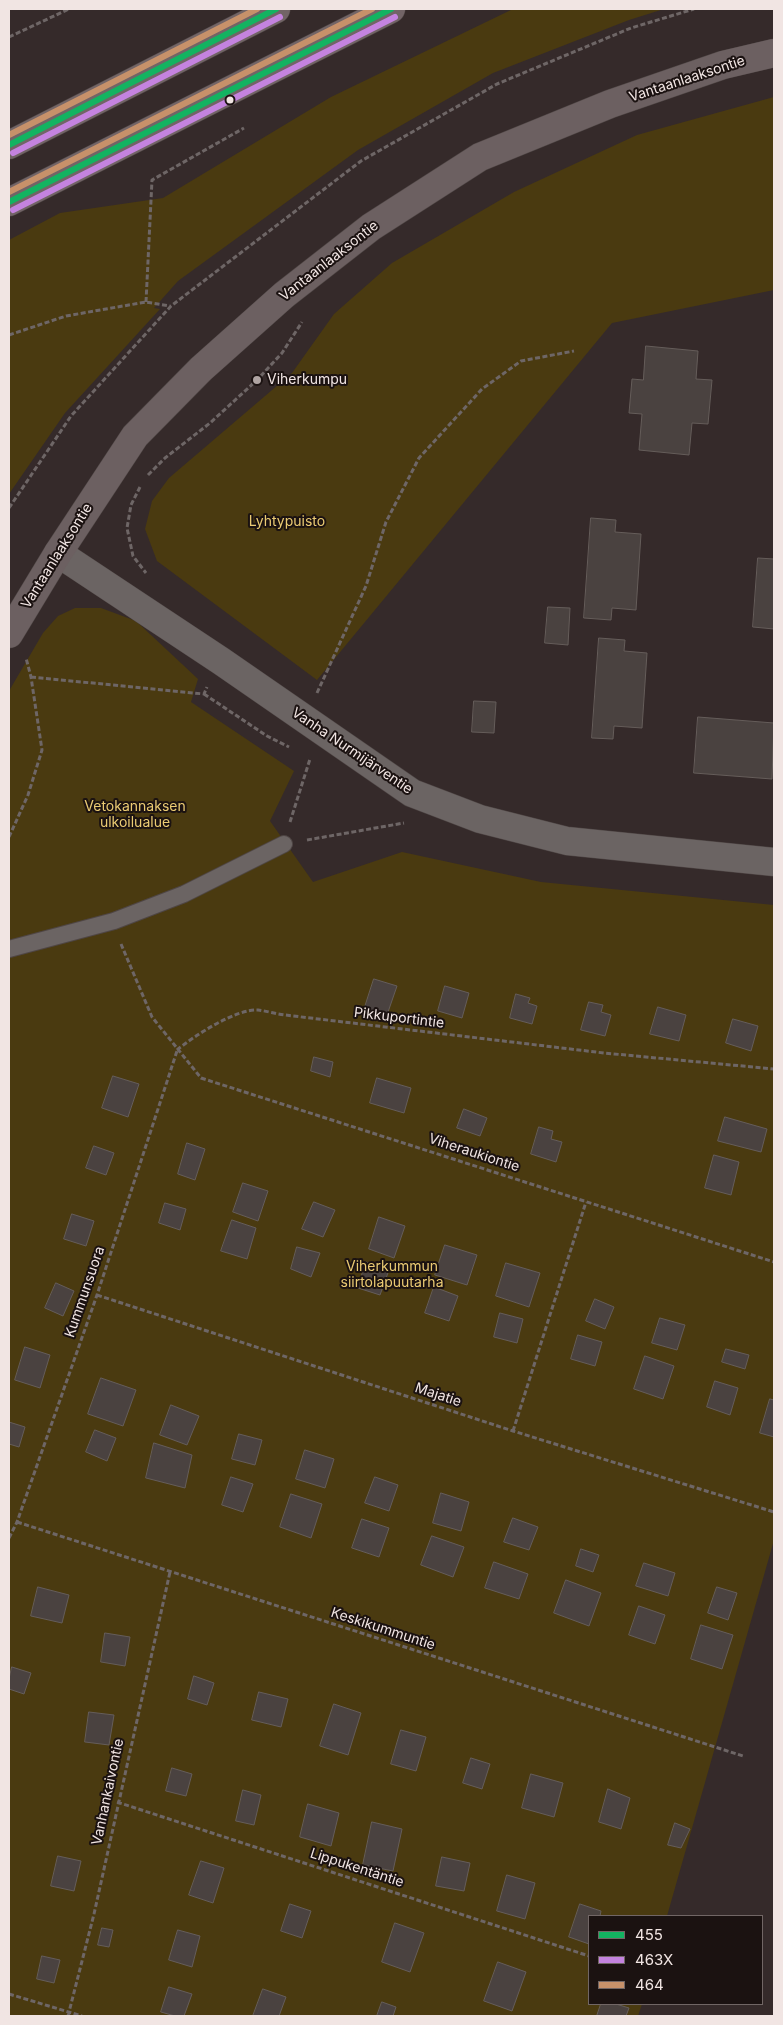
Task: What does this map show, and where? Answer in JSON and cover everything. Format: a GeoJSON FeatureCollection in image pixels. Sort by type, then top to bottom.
{"type":"FeatureCollection","features":[{"type":"Feature","properties":{"kind":"highway"},"geometry":{"type":"LineString","coordinates":[[9,145],[276,9]]}},
{"type":"Feature","properties":{"kind":"highway"},"geometry":{"type":"LineString","coordinates":[[9,202],[391,9]]}},
{"type":"Feature","properties":{"kind":"main road","name":"Vantaanlaaksontie"},"geometry":{"type":"LineString","coordinates":[[9,634],[58,553],[134,436],[200,369],[284,295],[371,227],[480,157],[610,104],[723,65],[774,53]]}},
{"type":"Feature","properties":{"kind":"street","name":"Vanha Nurmijärventie"},"geometry":{"type":"LineString","coordinates":[[58,553],[221,661],[412,793],[480,819],[567,841],[774,862]]}},
{"type":"Feature","properties":{"kind":"lane"},"geometry":{"type":"LineString","coordinates":[[9,949],[114,921],[184,894],[284,844]]}},
{"type":"Feature","properties":{"kind":"path"},"geometry":{"type":"LineString","coordinates":[[9,37],[69,9]]}},
{"type":"Feature","properties":{"kind":"path"},"geometry":{"type":"LineString","coordinates":[[9,508],[71,416],[171,306],[361,161],[497,84],[631,28],[694,9]]}},
{"type":"Feature","properties":{"kind":"path"},"geometry":{"type":"LineString","coordinates":[[146,302],[152,180],[244,128]]}},
{"type":"Feature","properties":{"kind":"path"},"geometry":{"type":"LineString","coordinates":[[9,334],[66,316],[146,302],[171,306]]}},
{"type":"Feature","properties":{"kind":"path"},"geometry":{"type":"LineString","coordinates":[[145,478],[165,458],[210,423],[257,380],[282,353],[303,320]]}},
{"type":"Feature","properties":{"kind":"path"},"geometry":{"type":"LineString","coordinates":[[315,698],[366,586],[386,522],[418,458],[482,389],[521,361],[574,351]]}},
{"type":"Feature","properties":{"kind":"path"},"geometry":{"type":"LineString","coordinates":[[141,485],[131,505],[127,528],[133,556],[149,577]]}},
{"type":"Feature","properties":{"kind":"path"},"geometry":{"type":"LineString","coordinates":[[9,837],[28,796],[42,750],[31,677],[26,658]]}},
{"type":"Feature","properties":{"kind":"path"},"geometry":{"type":"LineString","coordinates":[[204,694],[267,736],[293,749]]}},
{"type":"Feature","properties":{"kind":"path"},"geometry":{"type":"LineString","coordinates":[[302,753],[311,758],[284,844],[407,823]]}},
{"type":"Feature","properties":{"kind":"path"},"geometry":{"type":"LineString","coordinates":[[114,921],[124,953],[152,1016],[177,1050]]}},
{"type":"Feature","properties":{"kind":"path","name":"Pikkuportintie"},"geometry":{"type":"LineString","coordinates":[[177,1050],[193,1037],[226,1018],[256,1010],[285,1016],[604,1053],[774,1069]]}},
{"type":"Feature","properties":{"kind":"path","name":"Viheraukiontie"},"geometry":{"type":"LineString","coordinates":[[177,1050],[201,1078],[774,1262]]}},
{"type":"Feature","properties":{"kind":"path","name":"Kummunsuora"},"geometry":{"type":"LineString","coordinates":[[9,1538],[17,1522],[97,1295],[177,1050]]}},
{"type":"Feature","properties":{"kind":"path"},"geometry":{"type":"LineString","coordinates":[[513,1431],[586,1202]]}},
{"type":"Feature","properties":{"kind":"path","name":"Majatie"},"geometry":{"type":"LineString","coordinates":[[97,1295],[513,1431],[774,1512]]}},
{"type":"Feature","properties":{"kind":"path","name":"Keskikummuntie"},"geometry":{"type":"LineString","coordinates":[[17,1522],[743,1756]]}},
{"type":"Feature","properties":{"kind":"path","name":"Vanhankaivontie"},"geometry":{"type":"LineString","coordinates":[[68,2014],[94,1914],[117,1802],[170,1572]]}},
{"type":"Feature","properties":{"kind":"path","name":"Lippukentäntie"},"geometry":{"type":"LineString","coordinates":[[117,1802],[588,1956]]}},
{"type":"Feature","properties":{"kind":"path"},"geometry":{"type":"LineString","coordinates":[[9,1994],[68,2014],[82,2016]]}},
{"type":"Feature","properties":{"kind":"green space"},"geometry":{"type":"Polygon","coordinates":[[[513,9],[664,9],[629,20],[493,73],[358,150],[178,281],[154,308],[160,309],[65,413],[9,494],[9,240],[60,213],[163,198],[331,97],[513,9]]]}},
{"type":"Feature","properties":{"kind":"green space","name":"Lyhtypuisto"},"geometry":{"type":"Polygon","coordinates":[[[774,97],[774,290],[612,323],[317,680],[157,561],[145,529],[152,501],[169,478],[292,373],[334,314],[392,263],[514,192],[637,135],[774,97]]]}},
{"type":"Feature","properties":{"kind":"green space","name":"Viherkummun siirtolapuutarha"},"geometry":{"type":"Polygon","coordinates":[[[75,608],[101,608],[136,621],[198,679],[191,702],[294,771],[270,821],[313,882],[402,852],[541,882],[774,905],[774,1540],[667,1915],[588,1915],[588,2005],[642,2005],[638,2016],[9,2016],[9,691],[43,633],[58,616],[75,608]]]}},
{"type":"Feature","properties":{"kind":"building"},"geometry":{"type":"Polygon","coordinates":[[[646,346],[698,351],[696,379],[712,380],[708,424],[692,423],[689,455],[639,450],[642,414],[629,413],[632,379],[643,380],[646,346]]]}},
{"type":"Feature","properties":{"kind":"building"},"geometry":{"type":"Polygon","coordinates":[[[591,518],[616,520],[615,532],[641,534],[636,610],[612,608],[611,620],[584,618],[591,518]]]}},
{"type":"Feature","properties":{"kind":"building"},"geometry":{"type":"Polygon","coordinates":[[[758,558],[774,559],[774,629],[753,627],[758,558]]]}},
{"type":"Feature","properties":{"kind":"building"},"geometry":{"type":"Polygon","coordinates":[[[548,607],[570,608],[568,645],[545,643],[548,607]]]}},
{"type":"Feature","properties":{"kind":"building"},"geometry":{"type":"Polygon","coordinates":[[[599,638],[625,640],[624,651],[647,653],[642,728],[614,726],[613,739],[592,738],[599,638]]]}},
{"type":"Feature","properties":{"kind":"building"},"geometry":{"type":"Polygon","coordinates":[[[474,701],[496,702],[494,733],[472,732],[474,701]]]}},
{"type":"Feature","properties":{"kind":"building"},"geometry":{"type":"Polygon","coordinates":[[[698,717],[774,723],[772,779],[694,773],[698,717]]]}},
{"type":"Feature","properties":{"kind":"building"},"geometry":{"type":"Polygon","coordinates":[[[374,979],[397,986],[387,1015],[365,1007],[374,979]]]}},
{"type":"Feature","properties":{"kind":"building"},"geometry":{"type":"Polygon","coordinates":[[[445,986],[469,993],[462,1018],[438,1011],[445,986]]]}},
{"type":"Feature","properties":{"kind":"building"},"geometry":{"type":"Polygon","coordinates":[[[516,994],[530,998],[528,1003],[537,1006],[532,1024],[510,1018],[516,994]]]}},
{"type":"Feature","properties":{"kind":"building"},"geometry":{"type":"Polygon","coordinates":[[[589,1002],[603,1005],[601,1012],[611,1015],[605,1036],[581,1030],[589,1002]]]}},
{"type":"Feature","properties":{"kind":"building"},"geometry":{"type":"Polygon","coordinates":[[[658,1007],[686,1015],[679,1041],[650,1034],[658,1007]]]}},
{"type":"Feature","properties":{"kind":"building"},"geometry":{"type":"Polygon","coordinates":[[[733,1019],[758,1026],[751,1051],[726,1043],[733,1019]]]}},
{"type":"Feature","properties":{"kind":"building"},"geometry":{"type":"Polygon","coordinates":[[[314,1057],[333,1062],[330,1077],[311,1071],[314,1057]]]}},
{"type":"Feature","properties":{"kind":"building"},"geometry":{"type":"Polygon","coordinates":[[[113,1076],[139,1084],[128,1117],[102,1108],[113,1076]]]}},
{"type":"Feature","properties":{"kind":"building"},"geometry":{"type":"Polygon","coordinates":[[[377,1078],[411,1088],[404,1113],[370,1103],[377,1078]]]}},
{"type":"Feature","properties":{"kind":"building"},"geometry":{"type":"Polygon","coordinates":[[[464,1109],[487,1118],[480,1136],[457,1128],[464,1109]]]}},
{"type":"Feature","properties":{"kind":"building"},"geometry":{"type":"Polygon","coordinates":[[[725,1117],[767,1129],[761,1152],[718,1141],[725,1117]]]}},
{"type":"Feature","properties":{"kind":"building"},"geometry":{"type":"Polygon","coordinates":[[[539,1127],[553,1131],[551,1139],[562,1142],[556,1162],[531,1154],[539,1127]]]}},
{"type":"Feature","properties":{"kind":"building"},"geometry":{"type":"Polygon","coordinates":[[[187,1143],[205,1149],[195,1180],[178,1174],[187,1143]]]}},
{"type":"Feature","properties":{"kind":"building"},"geometry":{"type":"Polygon","coordinates":[[[94,1146],[114,1153],[106,1175],[86,1168],[94,1146]]]}},
{"type":"Feature","properties":{"kind":"building"},"geometry":{"type":"Polygon","coordinates":[[[714,1155],[739,1162],[731,1195],[705,1188],[714,1155]]]}},
{"type":"Feature","properties":{"kind":"building"},"geometry":{"type":"Polygon","coordinates":[[[243,1183],[268,1191],[258,1221],[233,1212],[243,1183]]]}},
{"type":"Feature","properties":{"kind":"building"},"geometry":{"type":"Polygon","coordinates":[[[314,1202],[335,1210],[323,1237],[302,1229],[314,1202]]]}},
{"type":"Feature","properties":{"kind":"building"},"geometry":{"type":"Polygon","coordinates":[[[165,1203],[186,1209],[180,1230],[159,1223],[165,1203]]]}},
{"type":"Feature","properties":{"kind":"building"},"geometry":{"type":"Polygon","coordinates":[[[72,1214],[94,1221],[86,1246],[64,1239],[72,1214]]]}},
{"type":"Feature","properties":{"kind":"building"},"geometry":{"type":"Polygon","coordinates":[[[379,1217],[405,1226],[394,1258],[369,1249],[379,1217]]]}},
{"type":"Feature","properties":{"kind":"building"},"geometry":{"type":"Polygon","coordinates":[[[232,1220],[256,1228],[247,1259],[221,1251],[232,1220]]]}},
{"type":"Feature","properties":{"kind":"building"},"geometry":{"type":"Polygon","coordinates":[[[445,1245],[477,1255],[467,1285],[435,1275],[445,1245]]]}},
{"type":"Feature","properties":{"kind":"building"},"geometry":{"type":"Polygon","coordinates":[[[297,1247],[320,1253],[311,1277],[291,1269],[297,1247]]]}},
{"type":"Feature","properties":{"kind":"building"},"geometry":{"type":"Polygon","coordinates":[[[366,1262],[389,1270],[380,1295],[358,1288],[366,1262]]]}},
{"type":"Feature","properties":{"kind":"building"},"geometry":{"type":"Polygon","coordinates":[[[506,1263],[540,1273],[529,1307],[496,1296],[506,1263]]]}},
{"type":"Feature","properties":{"kind":"building"},"geometry":{"type":"Polygon","coordinates":[[[56,1283],[74,1291],[63,1316],[45,1308],[56,1283]]]}},
{"type":"Feature","properties":{"kind":"building"},"geometry":{"type":"Polygon","coordinates":[[[434,1287],[458,1296],[449,1321],[425,1313],[434,1287]]]}},
{"type":"Feature","properties":{"kind":"building"},"geometry":{"type":"Polygon","coordinates":[[[595,1299],[614,1307],[605,1329],[586,1321],[595,1299]]]}},
{"type":"Feature","properties":{"kind":"building"},"geometry":{"type":"Polygon","coordinates":[[[500,1313],[523,1319],[517,1343],[494,1337],[500,1313]]]}},
{"type":"Feature","properties":{"kind":"building"},"geometry":{"type":"Polygon","coordinates":[[[660,1318],[685,1325],[677,1350],[652,1343],[660,1318]]]}},
{"type":"Feature","properties":{"kind":"building"},"geometry":{"type":"Polygon","coordinates":[[[578,1335],[602,1342],[595,1366],[571,1359],[578,1335]]]}},
{"type":"Feature","properties":{"kind":"building"},"geometry":{"type":"Polygon","coordinates":[[[25,1347],[50,1355],[40,1388],[15,1380],[25,1347]]]}},
{"type":"Feature","properties":{"kind":"building"},"geometry":{"type":"Polygon","coordinates":[[[726,1349],[749,1355],[745,1369],[722,1362],[726,1349]]]}},
{"type":"Feature","properties":{"kind":"building"},"geometry":{"type":"Polygon","coordinates":[[[645,1356],[674,1366],[663,1399],[634,1389],[645,1356]]]}},
{"type":"Feature","properties":{"kind":"building"},"geometry":{"type":"Polygon","coordinates":[[[101,1378],[136,1390],[123,1426],[88,1414],[101,1378]]]}},
{"type":"Feature","properties":{"kind":"building"},"geometry":{"type":"Polygon","coordinates":[[[715,1381],[738,1388],[730,1415],[707,1407],[715,1381]]]}},
{"type":"Feature","properties":{"kind":"building"},"geometry":{"type":"Polygon","coordinates":[[[770,1399],[774,1400],[774,1437],[760,1433],[770,1399]]]}},
{"type":"Feature","properties":{"kind":"building"},"geometry":{"type":"Polygon","coordinates":[[[171,1405],[199,1416],[187,1445],[160,1435],[171,1405]]]}},
{"type":"Feature","properties":{"kind":"building"},"geometry":{"type":"Polygon","coordinates":[[[9,1422],[25,1427],[19,1447],[9,1444],[9,1422]]]}},
{"type":"Feature","properties":{"kind":"building"},"geometry":{"type":"Polygon","coordinates":[[[95,1430],[116,1438],[107,1461],[86,1452],[95,1430]]]}},
{"type":"Feature","properties":{"kind":"building"},"geometry":{"type":"Polygon","coordinates":[[[239,1434],[262,1440],[255,1465],[232,1459],[239,1434]]]}},
{"type":"Feature","properties":{"kind":"building"},"geometry":{"type":"Polygon","coordinates":[[[154,1443],[192,1455],[185,1488],[146,1478],[154,1443]]]}},
{"type":"Feature","properties":{"kind":"building"},"geometry":{"type":"Polygon","coordinates":[[[305,1450],[334,1459],[325,1488],[296,1479],[305,1450]]]}},
{"type":"Feature","properties":{"kind":"building"},"geometry":{"type":"Polygon","coordinates":[[[231,1477],[253,1484],[243,1512],[222,1505],[231,1477]]]}},
{"type":"Feature","properties":{"kind":"building"},"geometry":{"type":"Polygon","coordinates":[[[375,1477],[398,1485],[389,1511],[365,1503],[375,1477]]]}},
{"type":"Feature","properties":{"kind":"building"},"geometry":{"type":"Polygon","coordinates":[[[441,1493],[469,1502],[461,1531],[433,1523],[441,1493]]]}},
{"type":"Feature","properties":{"kind":"building"},"geometry":{"type":"Polygon","coordinates":[[[291,1494],[322,1504],[311,1538],[280,1527],[291,1494]]]}},
{"type":"Feature","properties":{"kind":"building"},"geometry":{"type":"Polygon","coordinates":[[[513,1518],[538,1527],[529,1550],[504,1542],[513,1518]]]}},
{"type":"Feature","properties":{"kind":"building"},"geometry":{"type":"Polygon","coordinates":[[[362,1519],[389,1528],[379,1557],[352,1548],[362,1519]]]}},
{"type":"Feature","properties":{"kind":"building"},"geometry":{"type":"Polygon","coordinates":[[[432,1536],[464,1547],[453,1577],[421,1565],[432,1536]]]}},
{"type":"Feature","properties":{"kind":"building"},"geometry":{"type":"Polygon","coordinates":[[[581,1549],[599,1555],[593,1572],[576,1566],[581,1549]]]}},
{"type":"Feature","properties":{"kind":"building"},"geometry":{"type":"Polygon","coordinates":[[[494,1562],[528,1574],[519,1599],[485,1588],[494,1562]]]}},
{"type":"Feature","properties":{"kind":"building"},"geometry":{"type":"Polygon","coordinates":[[[644,1563],[675,1573],[668,1596],[636,1586],[644,1563]]]}},
{"type":"Feature","properties":{"kind":"building"},"geometry":{"type":"Polygon","coordinates":[[[566,1580],[601,1593],[589,1626],[554,1613],[566,1580]]]}},
{"type":"Feature","properties":{"kind":"building"},"geometry":{"type":"Polygon","coordinates":[[[38,1587],[69,1595],[62,1623],[31,1616],[38,1587]]]}},
{"type":"Feature","properties":{"kind":"building"},"geometry":{"type":"Polygon","coordinates":[[[717,1587],[737,1593],[728,1620],[708,1613],[717,1587]]]}},
{"type":"Feature","properties":{"kind":"building"},"geometry":{"type":"Polygon","coordinates":[[[639,1606],[665,1615],[655,1644],[629,1635],[639,1606]]]}},
{"type":"Feature","properties":{"kind":"building"},"geometry":{"type":"Polygon","coordinates":[[[701,1625],[733,1635],[722,1669],[691,1659],[701,1625]]]}},
{"type":"Feature","properties":{"kind":"building"},"geometry":{"type":"Polygon","coordinates":[[[105,1633],[130,1637],[125,1666],[101,1662],[105,1633]]]}},
{"type":"Feature","properties":{"kind":"building"},"geometry":{"type":"Polygon","coordinates":[[[12,1667],[31,1673],[24,1694],[9,1689],[12,1667]]]}},
{"type":"Feature","properties":{"kind":"building"},"geometry":{"type":"Polygon","coordinates":[[[194,1676],[214,1683],[207,1705],[188,1699],[194,1676]]]}},
{"type":"Feature","properties":{"kind":"building"},"geometry":{"type":"Polygon","coordinates":[[[259,1692],[288,1699],[281,1727],[252,1720],[259,1692]]]}},
{"type":"Feature","properties":{"kind":"building"},"geometry":{"type":"Polygon","coordinates":[[[334,1704],[361,1713],[348,1755],[320,1746],[334,1704]]]}},
{"type":"Feature","properties":{"kind":"building"},"geometry":{"type":"Polygon","coordinates":[[[89,1712],[114,1715],[109,1745],[85,1742],[89,1712]]]}},
{"type":"Feature","properties":{"kind":"building"},"geometry":{"type":"Polygon","coordinates":[[[401,1730],[426,1737],[416,1771],[391,1764],[401,1730]]]}},
{"type":"Feature","properties":{"kind":"building"},"geometry":{"type":"Polygon","coordinates":[[[471,1758],[490,1764],[482,1789],[463,1783],[471,1758]]]}},
{"type":"Feature","properties":{"kind":"building"},"geometry":{"type":"Polygon","coordinates":[[[172,1768],[192,1774],[186,1796],[166,1791],[172,1768]]]}},
{"type":"Feature","properties":{"kind":"building"},"geometry":{"type":"Polygon","coordinates":[[[531,1774],[563,1783],[554,1817],[522,1808],[531,1774]]]}},
{"type":"Feature","properties":{"kind":"building"},"geometry":{"type":"Polygon","coordinates":[[[608,1789],[630,1798],[621,1829],[599,1822],[608,1789]]]}},
{"type":"Feature","properties":{"kind":"building"},"geometry":{"type":"Polygon","coordinates":[[[243,1790],[261,1795],[254,1825],[236,1821],[243,1790]]]}},
{"type":"Feature","properties":{"kind":"building"},"geometry":{"type":"Polygon","coordinates":[[[308,1804],[339,1813],[331,1846],[300,1837],[308,1804]]]}},
{"type":"Feature","properties":{"kind":"building"},"geometry":{"type":"Polygon","coordinates":[[[372,1822],[402,1829],[393,1871],[363,1865],[372,1822]]]}},
{"type":"Feature","properties":{"kind":"building"},"geometry":{"type":"Polygon","coordinates":[[[675,1823],[690,1829],[681,1848],[668,1845],[675,1823]]]}},
{"type":"Feature","properties":{"kind":"building"},"geometry":{"type":"Polygon","coordinates":[[[58,1856],[81,1861],[74,1891],[51,1886],[58,1856]]]}},
{"type":"Feature","properties":{"kind":"building"},"geometry":{"type":"Polygon","coordinates":[[[442,1857],[470,1863],[464,1891],[436,1886],[442,1857]]]}},
{"type":"Feature","properties":{"kind":"building"},"geometry":{"type":"Polygon","coordinates":[[[201,1861],[224,1868],[213,1903],[189,1895],[201,1861]]]}},
{"type":"Feature","properties":{"kind":"building"},"geometry":{"type":"Polygon","coordinates":[[[507,1875],[535,1883],[525,1919],[497,1911],[507,1875]]]}},
{"type":"Feature","properties":{"kind":"building"},"geometry":{"type":"Polygon","coordinates":[[[290,1904],[311,1911],[302,1938],[281,1931],[290,1904]]]}},
{"type":"Feature","properties":{"kind":"building"},"geometry":{"type":"Polygon","coordinates":[[[580,1904],[601,1911],[600,1915],[588,1915],[588,1944],[569,1937],[580,1904]]]}},
{"type":"Feature","properties":{"kind":"building"},"geometry":{"type":"Polygon","coordinates":[[[395,1923],[424,1933],[410,1972],[382,1962],[395,1923]]]}},
{"type":"Feature","properties":{"kind":"building"},"geometry":{"type":"Polygon","coordinates":[[[102,1928],[113,1930],[109,1947],[98,1945],[102,1928]]]}},
{"type":"Feature","properties":{"kind":"building"},"geometry":{"type":"Polygon","coordinates":[[[178,1930],[200,1936],[192,1967],[169,1960],[178,1930]]]}},
{"type":"Feature","properties":{"kind":"building"},"geometry":{"type":"Polygon","coordinates":[[[42,1956],[60,1960],[54,1983],[37,1979],[42,1956]]]}},
{"type":"Feature","properties":{"kind":"building"},"geometry":{"type":"Polygon","coordinates":[[[498,1962],[526,1972],[512,2011],[484,2001],[498,1962]]]}},
{"type":"Feature","properties":{"kind":"building"},"geometry":{"type":"Polygon","coordinates":[[[169,1987],[192,1994],[184,2016],[175,2016],[161,2012],[169,1987]]]}},
{"type":"Feature","properties":{"kind":"building"},"geometry":{"type":"Polygon","coordinates":[[[263,1989],[286,1997],[279,2016],[253,2016],[263,1989]]]}},
{"type":"Feature","properties":{"kind":"building"},"geometry":{"type":"Polygon","coordinates":[[[382,2002],[396,2007],[393,2016],[377,2016],[382,2002]]]}},
{"type":"Feature","properties":{"kind":"building"},"geometry":{"type":"Polygon","coordinates":[[[601,2005],[619,2005],[629,2008],[626,2016],[597,2016],[601,2005]]]}},
{"type":"Feature","properties":{"kind":"transit line","name":"464"},"geometry":{"type":"LineString","coordinates":[[9,135],[257,9]]}},
{"type":"Feature","properties":{"kind":"transit line","name":"455"},"geometry":{"type":"LineString","coordinates":[[9,145],[276,9]]}},
{"type":"Feature","properties":{"kind":"transit line","name":"464"},"geometry":{"type":"LineString","coordinates":[[9,192],[372,9]]}},
{"type":"Feature","properties":{"kind":"transit line","name":"455"},"geometry":{"type":"LineString","coordinates":[[9,202],[391,9]]}},
{"type":"Feature","properties":{"kind":"transit line","name":"463X"},"geometry":{"type":"LineString","coordinates":[[13,153],[280,17]]}},
{"type":"Feature","properties":{"kind":"transit line","name":"463X"},"geometry":{"type":"LineString","coordinates":[[13,210],[395,17]]}},
{"type":"Feature","properties":{"kind":"place","name":"Viherkumpu"},"geometry":{"type":"Point","coordinates":[257,380]}},
{"type":"Feature","properties":{"kind":"park label","name":"Vetokannaksen ulkoilualue"},"geometry":{"type":"Point","coordinates":[135,816]}}]}
